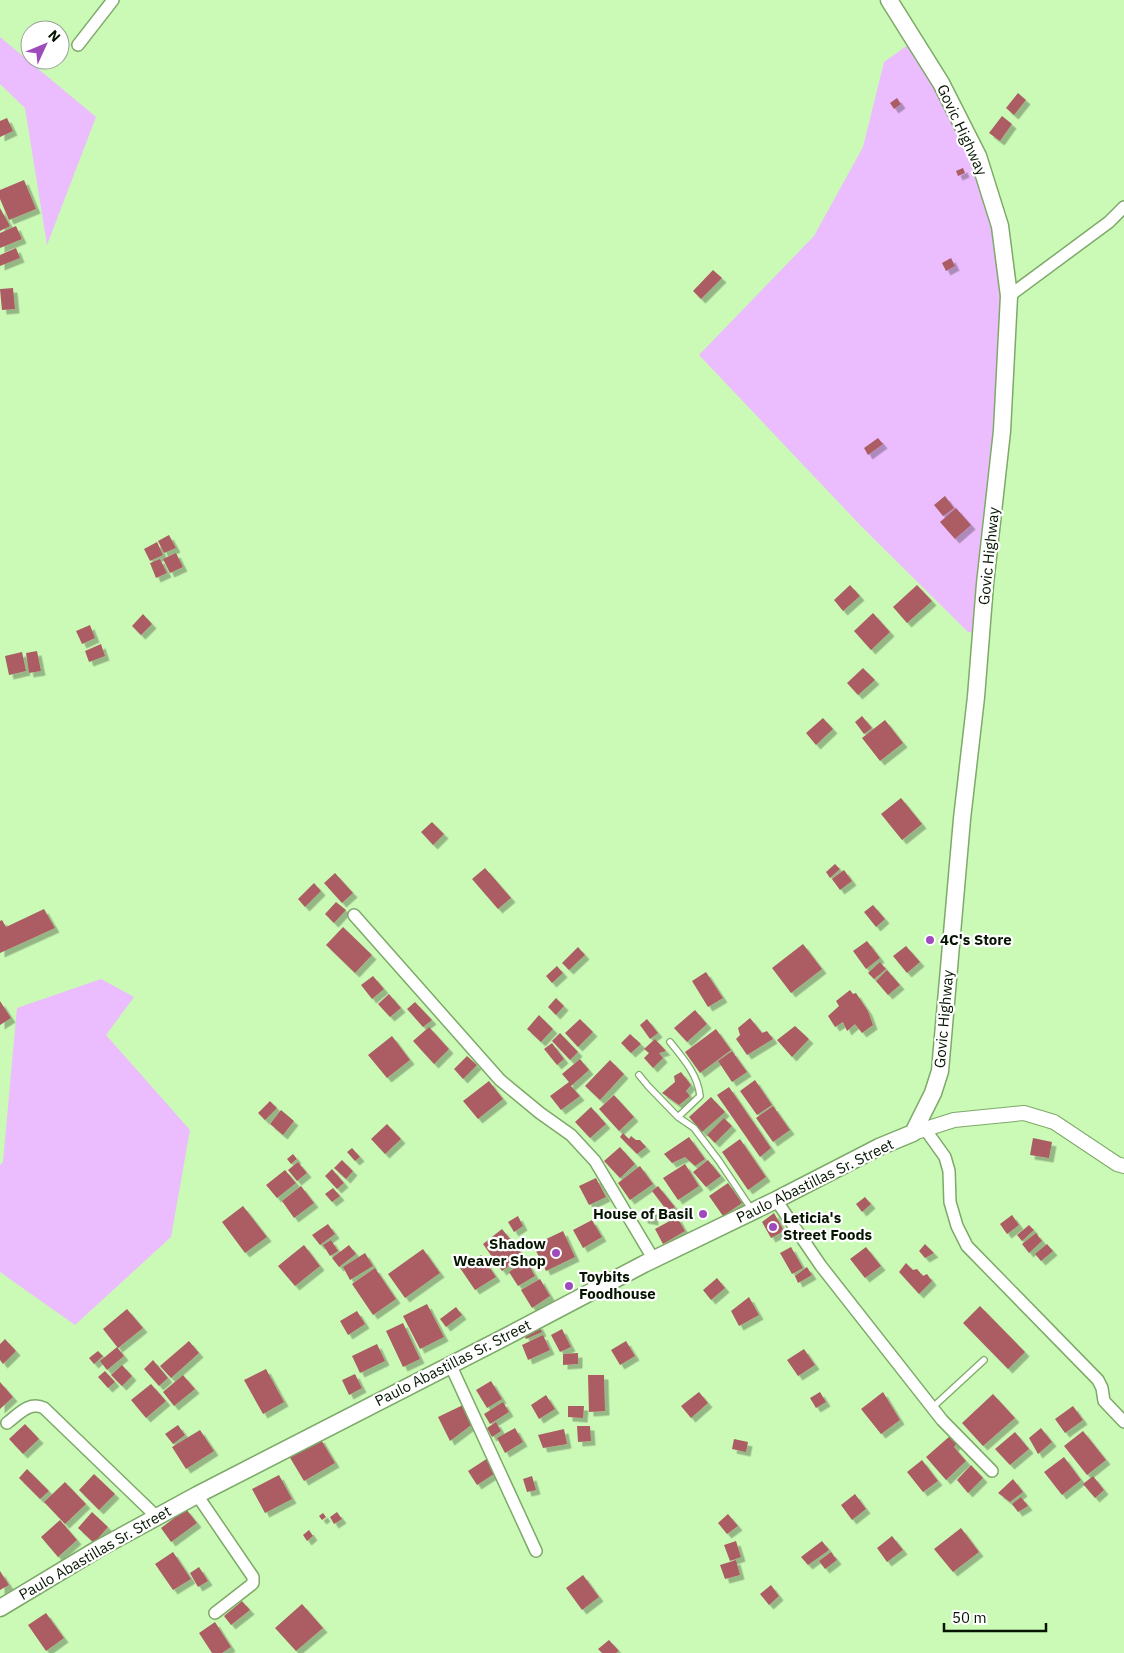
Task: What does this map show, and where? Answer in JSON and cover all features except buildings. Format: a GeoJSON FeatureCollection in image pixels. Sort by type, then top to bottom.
{"type":"FeatureCollection","features":[{"type":"Feature","properties":{"kind":"main road","name":"Govic Highway"},"geometry":{"type":"LineString","coordinates":[[889,0],[941,83],[978,156],[1000,226],[1009,296],[1002,431],[962,819],[940,1071],[919,1131]]}},
{"type":"Feature","properties":{"kind":"main road","name":"Paulo Abastillas Sr. Street"},"geometry":{"type":"LineString","coordinates":[[0,1608],[98,1549],[197,1495],[654,1260],[879,1147],[919,1131]]}},
{"type":"Feature","properties":{"kind":"street"},"geometry":{"type":"LineString","coordinates":[[78,45],[113,0]]}},
{"type":"Feature","properties":{"kind":"street"},"geometry":{"type":"LineString","coordinates":[[1009,296],[1109,222],[1124,207]]}},
{"type":"Feature","properties":{"kind":"street"},"geometry":{"type":"LineString","coordinates":[[354,915],[500,1080],[540,1113],[571,1135],[595,1161],[654,1260]]}},
{"type":"Feature","properties":{"kind":"street"},"geometry":{"type":"LineString","coordinates":[[1124,1166],[1117,1164],[1054,1122],[1024,1113],[954,1120],[919,1131],[945,1157],[949,1171],[950,1202],[957,1226],[967,1246],[1098,1380],[1102,1388],[1104,1401],[1124,1422]]}},
{"type":"Feature","properties":{"kind":"street"},"geometry":{"type":"LineString","coordinates":[[776,1200],[822,1266],[942,1420],[992,1471]]}},
{"type":"Feature","properties":{"kind":"street"},"geometry":{"type":"LineString","coordinates":[[450,1364],[536,1550]]}},
{"type":"Feature","properties":{"kind":"street"},"geometry":{"type":"LineString","coordinates":[[7,1422],[30,1405],[38,1405],[44,1408],[157,1517]]}},
{"type":"Feature","properties":{"kind":"street"},"geometry":{"type":"LineString","coordinates":[[197,1495],[253,1578],[251,1586],[215,1613]]}},
{"type":"Feature","properties":{"kind":"lane"},"geometry":{"type":"LineString","coordinates":[[670,1042],[683,1058],[699,1084],[700,1096],[678,1117]]}},
{"type":"Feature","properties":{"kind":"lane"},"geometry":{"type":"LineString","coordinates":[[639,1075],[678,1117],[694,1128],[753,1211]]}},
{"type":"Feature","properties":{"kind":"lane"},"geometry":{"type":"LineString","coordinates":[[933,1407],[984,1360]]}},
{"type":"Feature","properties":{"kind":"shaded area"},"geometry":{"type":"Polygon","coordinates":[[[0,37],[20,54],[20,70],[40,70],[96,117],[47,245],[25,108],[0,84],[0,37]]]}},
{"type":"Feature","properties":{"kind":"shaded area"},"geometry":{"type":"Polygon","coordinates":[[[915,40],[960,118],[1007,273],[981,633],[968,632],[862,527],[699,355],[814,236],[863,147],[884,62],[915,40]]]}},
{"type":"Feature","properties":{"kind":"shaded area"},"geometry":{"type":"Polygon","coordinates":[[[101,979],[134,997],[106,1035],[190,1130],[171,1237],[75,1325],[0,1272],[0,1165],[3,1162],[17,1008],[101,979]]]}},
{"type":"Feature","properties":{"kind":"place","name":"4C's Store"},"geometry":{"type":"Point","coordinates":[930,940]}},
{"type":"Feature","properties":{"kind":"place","name":"House of Basil"},"geometry":{"type":"Point","coordinates":[703,1214]}},
{"type":"Feature","properties":{"kind":"place","name":"Leticia's Street Foods"},"geometry":{"type":"Point","coordinates":[773,1227]}},
{"type":"Feature","properties":{"kind":"place","name":"Shadow Weaver Shop"},"geometry":{"type":"Point","coordinates":[556,1253]}},
{"type":"Feature","properties":{"kind":"place","name":"Toybits Foodhouse"},"geometry":{"type":"Point","coordinates":[569,1286]}}]}
